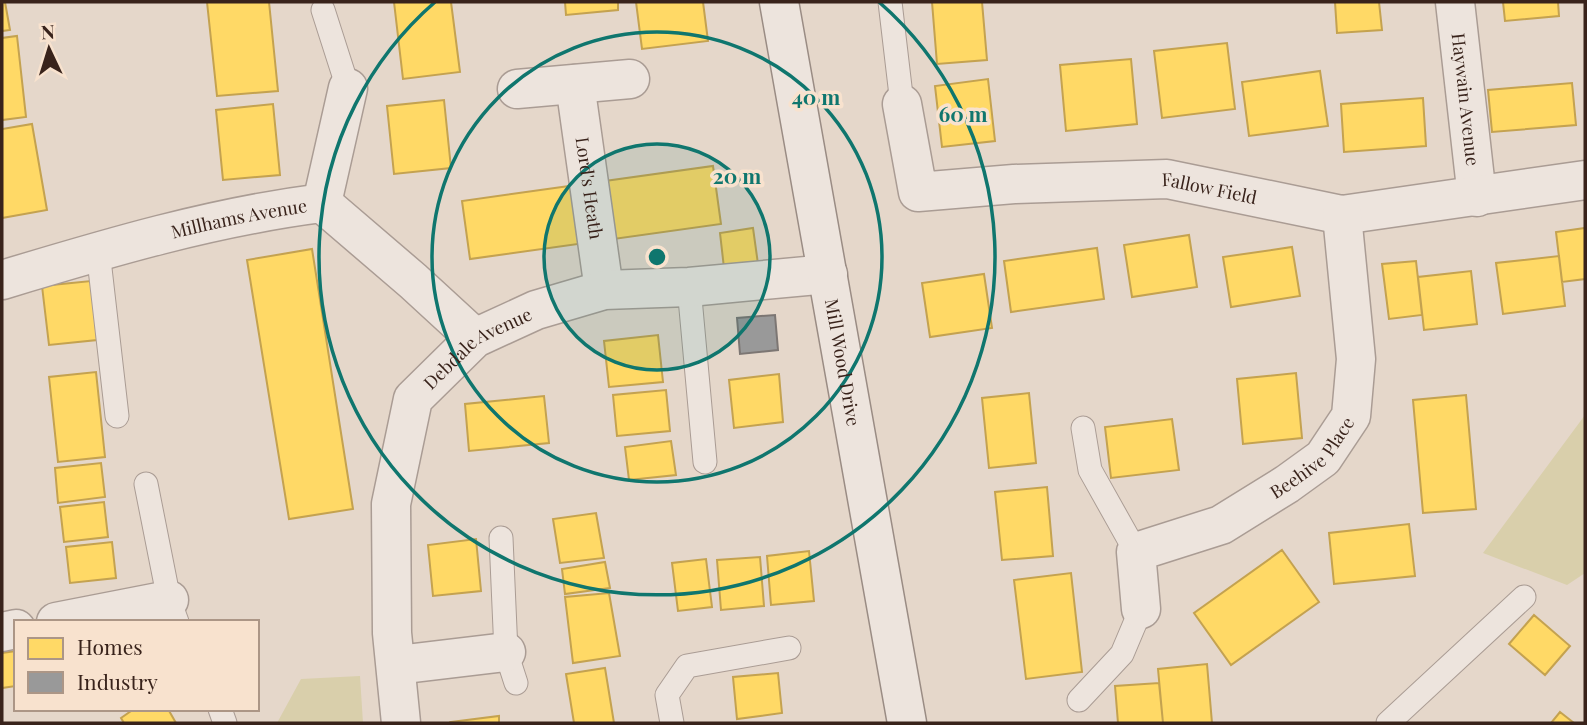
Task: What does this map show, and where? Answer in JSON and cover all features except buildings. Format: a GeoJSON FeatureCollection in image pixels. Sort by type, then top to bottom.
{"type":"FeatureCollection","features":[{"type":"Feature","properties":{"kind":"street","name":"Mill Wood Drive"},"geometry":{"type":"LineString","coordinates":[[779,2],[907,723]]}},
{"type":"Feature","properties":{"kind":"street","name":"Haywain Avenue"},"geometry":{"type":"LineString","coordinates":[[1455,2],[1477,197]]}},
{"type":"Feature","properties":{"kind":"street"},"geometry":{"type":"LineString","coordinates":[[517,89],[631,79]]}},
{"type":"Feature","properties":{"kind":"street","name":"Lord's Heath"},"geometry":{"type":"LineString","coordinates":[[575,84],[604,290]]}},
{"type":"Feature","properties":{"kind":"street"},"geometry":{"type":"LineString","coordinates":[[322,203],[348,88]]}},
{"type":"Feature","properties":{"kind":"street","name":"Fallow Field"},"geometry":{"type":"LineString","coordinates":[[902,104],[918,192],[1013,184],[1167,179],[1342,215],[1585,180]]}},
{"type":"Feature","properties":{"kind":"street","name":"Millhams Avenue"},"geometry":{"type":"LineString","coordinates":[[2,280],[152,235],[276,209],[322,203],[475,338]]}},
{"type":"Feature","properties":{"kind":"street","name":"Beehive Place"},"geometry":{"type":"LineString","coordinates":[[1136,552],[1221,525],[1287,484],[1323,458],[1351,416],[1356,359],[1342,215]]}},
{"type":"Feature","properties":{"kind":"street","name":"Debdale Avenue"},"geometry":{"type":"LineString","coordinates":[[401,723],[392,633],[391,504],[413,399],[475,338],[536,310],[604,290],[690,287],[828,274]]}},
{"type":"Feature","properties":{"kind":"street"},"geometry":{"type":"LineString","coordinates":[[1136,552],[1140,609]]}},
{"type":"Feature","properties":{"kind":"street"},"geometry":{"type":"LineString","coordinates":[[77,620],[173,611]]}},
{"type":"Feature","properties":{"kind":"street"},"geometry":{"type":"LineString","coordinates":[[397,665],[511,667]]}},
{"type":"Feature","properties":{"kind":"lane"},"geometry":{"type":"LineString","coordinates":[[890,2],[902,104]]}},
{"type":"Feature","properties":{"kind":"lane"},"geometry":{"type":"LineString","coordinates":[[323,10],[348,88]]}},
{"type":"Feature","properties":{"kind":"lane"},"geometry":{"type":"LineString","coordinates":[[98,251],[117,416]]}},
{"type":"Feature","properties":{"kind":"lane"},"geometry":{"type":"LineString","coordinates":[[690,287],[705,463]]}},
{"type":"Feature","properties":{"kind":"lane"},"geometry":{"type":"LineString","coordinates":[[1083,428],[1090,470],[1136,552]]}},
{"type":"Feature","properties":{"kind":"lane"},"geometry":{"type":"LineString","coordinates":[[146,484],[173,611]]}},
{"type":"Feature","properties":{"kind":"lane"},"geometry":{"type":"LineString","coordinates":[[501,538],[511,667]]}},
{"type":"Feature","properties":{"kind":"lane"},"geometry":{"type":"LineString","coordinates":[[1388,723],[1524,597]]}},
{"type":"Feature","properties":{"kind":"lane"},"geometry":{"type":"LineString","coordinates":[[1079,700],[1122,654],[1140,609]]}},
{"type":"Feature","properties":{"kind":"lane"},"geometry":{"type":"LineString","coordinates":[[672,723],[667,695],[687,666],[789,648]]}},
{"type":"Feature","properties":{"kind":"shaded area"},"geometry":{"type":"Polygon","coordinates":[[[1585,415],[1585,573],[1567,585],[1483,553],[1585,415]]]}},
{"type":"Feature","properties":{"kind":"shaded area"},"geometry":{"type":"Polygon","coordinates":[[[360,676],[363,723],[277,723],[301,679],[360,676]]]}}]}
